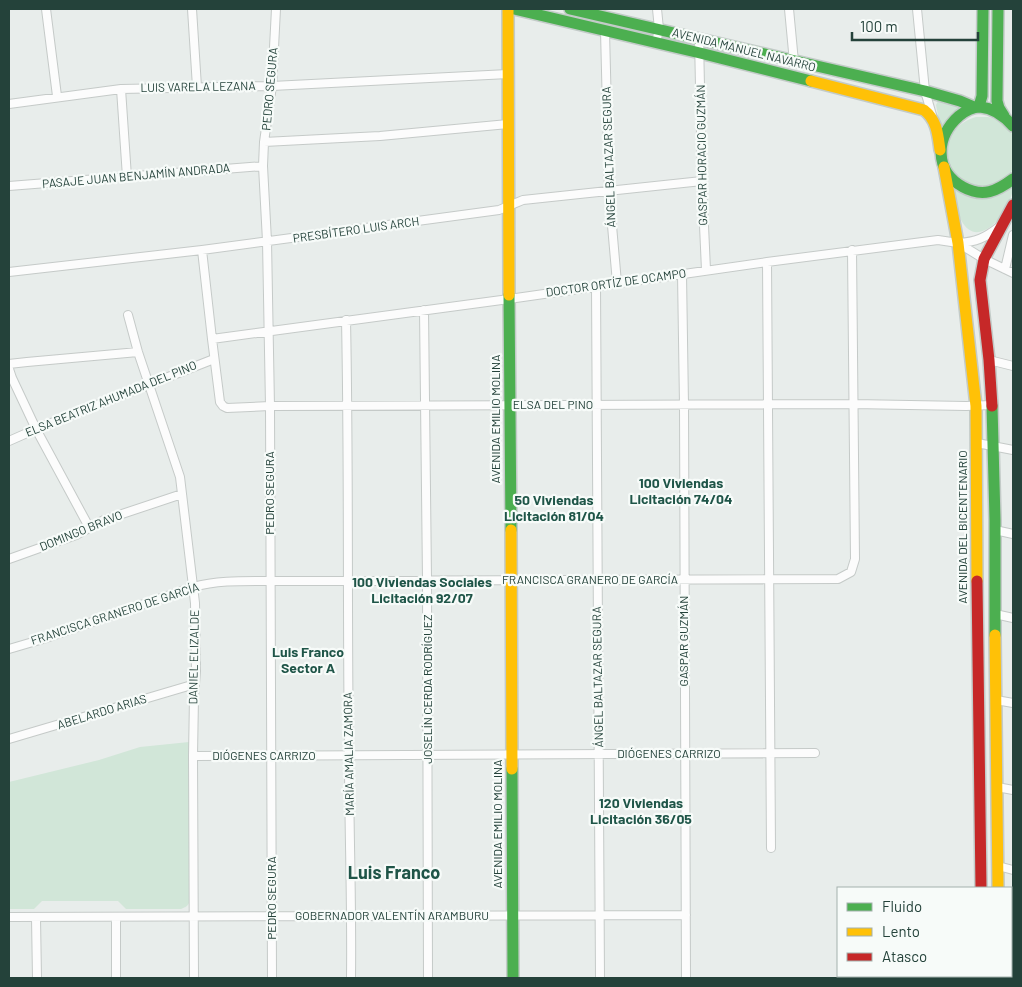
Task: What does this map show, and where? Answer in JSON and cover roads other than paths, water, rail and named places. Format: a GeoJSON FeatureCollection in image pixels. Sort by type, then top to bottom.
{"type":"FeatureCollection","features":[{"type":"Feature","properties":{"kind":"main road","name":"AVENIDA EMILIO MOLINA"},"geometry":{"type":"LineString","coordinates":[[508,9],[512,978]]}},
{"type":"Feature","properties":{"kind":"main road","name":"AVENIDA MANUEL NAVARRO"},"geometry":{"type":"LineString","coordinates":[[514,9],[534,11],[605,31],[924,110],[932,116]]}},
{"type":"Feature","properties":{"kind":"main road","name":"AVENIDA MANUEL NAVARRO"},"geometry":{"type":"LineString","coordinates":[[570,9],[925,91],[994,111],[1011,123]]}},
{"type":"Feature","properties":{"kind":"main road"},"geometry":{"type":"LineString","coordinates":[[940,150],[943,138],[951,123],[958,116],[976,107],[982,96],[983,9]]}},
{"type":"Feature","properties":{"kind":"main road"},"geometry":{"type":"LineString","coordinates":[[998,9],[997,102],[999,108],[1011,123]]}},
{"type":"Feature","properties":{"kind":"main road"},"geometry":{"type":"LineString","coordinates":[[932,116],[935,121],[940,150]]}},
{"type":"Feature","properties":{"kind":"main road","name":"AVENIDA DEL BICENTENARIO"},"geometry":{"type":"LineString","coordinates":[[940,150],[958,243],[976,406],[981,887]]}},
{"type":"Feature","properties":{"kind":"main road"},"geometry":{"type":"LineString","coordinates":[[944,167],[954,182],[974,193],[986,194],[996,191],[1013,179]]}},
{"type":"Feature","properties":{"kind":"main road"},"geometry":{"type":"LineString","coordinates":[[998,887],[994,446],[980,280],[984,259],[1013,205]]}},
{"type":"Feature","properties":{"kind":"street"},"geometry":{"type":"LineString","coordinates":[[46,9],[58,96]]}},
{"type":"Feature","properties":{"kind":"street"},"geometry":{"type":"LineString","coordinates":[[192,9],[197,87]]}},
{"type":"Feature","properties":{"kind":"street","name":"PEDRO SEGURA"},"geometry":{"type":"LineString","coordinates":[[272,978],[270,406],[267,242],[263,166],[264,142],[272,86],[276,9]]}},
{"type":"Feature","properties":{"kind":"street"},"geometry":{"type":"LineString","coordinates":[[656,43],[659,29],[657,9]]}},
{"type":"Feature","properties":{"kind":"street"},"geometry":{"type":"LineString","coordinates":[[789,9],[794,62]]}},
{"type":"Feature","properties":{"kind":"street"},"geometry":{"type":"LineString","coordinates":[[917,9],[925,91],[932,116]]}},
{"type":"Feature","properties":{"kind":"street","name":"ÁNGEL BALTAZAR SEGURA"},"geometry":{"type":"LineString","coordinates":[[605,31],[609,191],[617,283]]}},
{"type":"Feature","properties":{"kind":"street","name":"GASPAR HORACIO GUZMÁN"},"geometry":{"type":"LineString","coordinates":[[700,39],[702,181],[706,270]]}},
{"type":"Feature","properties":{"kind":"street","name":"LUIS VARELA LEZANA"},"geometry":{"type":"LineString","coordinates":[[9,104],[121,89],[272,86],[508,74]]}},
{"type":"Feature","properties":{"kind":"street"},"geometry":{"type":"LineString","coordinates":[[121,89],[127,177]]}},
{"type":"Feature","properties":{"kind":"street"},"geometry":{"type":"LineString","coordinates":[[264,142],[380,136],[508,124]]}},
{"type":"Feature","properties":{"kind":"street","name":"PASAJE JUAN BENJAMÍN ANDRADA"},"geometry":{"type":"LineString","coordinates":[[9,186],[263,166]]}},
{"type":"Feature","properties":{"kind":"street","name":"PRESBÍTERO LUIS ARCH"},"geometry":{"type":"LineString","coordinates":[[9,272],[267,242],[499,210],[523,200],[702,181]]}},
{"type":"Feature","properties":{"kind":"street"},"geometry":{"type":"LineString","coordinates":[[958,243],[980,240],[1002,225]]}},
{"type":"Feature","properties":{"kind":"street"},"geometry":{"type":"LineString","coordinates":[[1009,271],[1013,235]]}},
{"type":"Feature","properties":{"kind":"street","name":"DOCTOR ORTÍZ DE OCAMPO"},"geometry":{"type":"LineString","coordinates":[[212,339],[852,250],[938,240],[958,243],[984,259],[1009,271]]}},
{"type":"Feature","properties":{"kind":"street"},"geometry":{"type":"LineString","coordinates":[[202,250],[214,359]]}},
{"type":"Feature","properties":{"kind":"street"},"geometry":{"type":"LineString","coordinates":[[852,250],[854,404]]}},
{"type":"Feature","properties":{"kind":"street"},"geometry":{"type":"LineString","coordinates":[[767,262],[772,848]]}},
{"type":"Feature","properties":{"kind":"street","name":"GASPAR GUZMÁN"},"geometry":{"type":"LineString","coordinates":[[682,274],[686,978]]}},
{"type":"Feature","properties":{"kind":"street","name":"ÁNGEL BALTAZAR SEGURA"},"geometry":{"type":"LineString","coordinates":[[596,286],[600,978]]}},
{"type":"Feature","properties":{"kind":"street","name":"JOSELÍN CERDA RODRÍGUEZ"},"geometry":{"type":"LineString","coordinates":[[424,310],[428,978]]}},
{"type":"Feature","properties":{"kind":"street","name":"DANIEL ELIZALDE"},"geometry":{"type":"LineString","coordinates":[[128,315],[138,352],[180,476],[195,604],[196,671],[193,756],[194,978]]}},
{"type":"Feature","properties":{"kind":"street","name":"MARÍA AMALIA ZAMORA"},"geometry":{"type":"LineString","coordinates":[[346,320],[351,978]]}},
{"type":"Feature","properties":{"kind":"street"},"geometry":{"type":"LineString","coordinates":[[9,364],[138,352]]}},
{"type":"Feature","properties":{"kind":"street","name":"ELSA DEL PINO"},"geometry":{"type":"LineString","coordinates":[[214,359],[220,402],[222,406],[227,408],[270,406],[992,405]]}},
{"type":"Feature","properties":{"kind":"street","name":"ELSA BEATRIZ AHUMADA DEL PINO"},"geometry":{"type":"LineString","coordinates":[[9,441],[214,359]]}},
{"type":"Feature","properties":{"kind":"street"},"geometry":{"type":"LineString","coordinates":[[988,360],[1013,366]]}},
{"type":"Feature","properties":{"kind":"street"},"geometry":{"type":"LineString","coordinates":[[9,369],[36,429],[89,527]]}},
{"type":"Feature","properties":{"kind":"street","name":"FRANCISCA GRANERO DE GARCÍA"},"geometry":{"type":"LineString","coordinates":[[9,649],[208,583],[348,580],[838,579],[851,572],[855,559],[854,404]]}},
{"type":"Feature","properties":{"kind":"street"},"geometry":{"type":"LineString","coordinates":[[977,443],[1013,450]]}},
{"type":"Feature","properties":{"kind":"street","name":"DOMINGO BRAVO"},"geometry":{"type":"LineString","coordinates":[[9,559],[76,535],[104,520],[182,494]]}},
{"type":"Feature","properties":{"kind":"street"},"geometry":{"type":"LineString","coordinates":[[995,530],[1013,534]]}},
{"type":"Feature","properties":{"kind":"street"},"geometry":{"type":"LineString","coordinates":[[995,614],[1013,618]]}},
{"type":"Feature","properties":{"kind":"street","name":"ABELARDO ARIAS"},"geometry":{"type":"LineString","coordinates":[[9,739],[195,684]]}},
{"type":"Feature","properties":{"kind":"street"},"geometry":{"type":"LineString","coordinates":[[996,700],[1013,703]]}},
{"type":"Feature","properties":{"kind":"street","name":"DIÓGENES CARRIZO"},"geometry":{"type":"LineString","coordinates":[[193,756],[815,753]]}},
{"type":"Feature","properties":{"kind":"street"},"geometry":{"type":"LineString","coordinates":[[997,787],[1013,790]]}},
{"type":"Feature","properties":{"kind":"street"},"geometry":{"type":"LineString","coordinates":[[998,866],[1013,870]]}},
{"type":"Feature","properties":{"kind":"street","name":"GOBERNADOR VALENTÍN ARAMBURU"},"geometry":{"type":"LineString","coordinates":[[9,918],[512,914],[686,915]]}},
{"type":"Feature","properties":{"kind":"street"},"geometry":{"type":"LineString","coordinates":[[116,917],[116,978]]}},
{"type":"Feature","properties":{"kind":"street"},"geometry":{"type":"LineString","coordinates":[[36,918],[36,978]]}},
{"type":"Feature","properties":{"kind":"district","name":"100 Viviendas Licitación 74/04"},"geometry":{"type":"Point","coordinates":[681,492]}},
{"type":"Feature","properties":{"kind":"district","name":"50 Viviendas Licitación 81/04"},"geometry":{"type":"Point","coordinates":[554,508]}},
{"type":"Feature","properties":{"kind":"district","name":"100 Viviendas Sociales Licitación 92/07"},"geometry":{"type":"Point","coordinates":[422,590]}},
{"type":"Feature","properties":{"kind":"district","name":"Luis Franco Sector A"},"geometry":{"type":"Point","coordinates":[308,660]}},
{"type":"Feature","properties":{"kind":"district","name":"120 Viviendas Licitación 36/05"},"geometry":{"type":"Point","coordinates":[641,812]}},
{"type":"Feature","properties":{"kind":"district","name":"Luis Franco"},"geometry":{"type":"Point","coordinates":[394,873]}}]}
